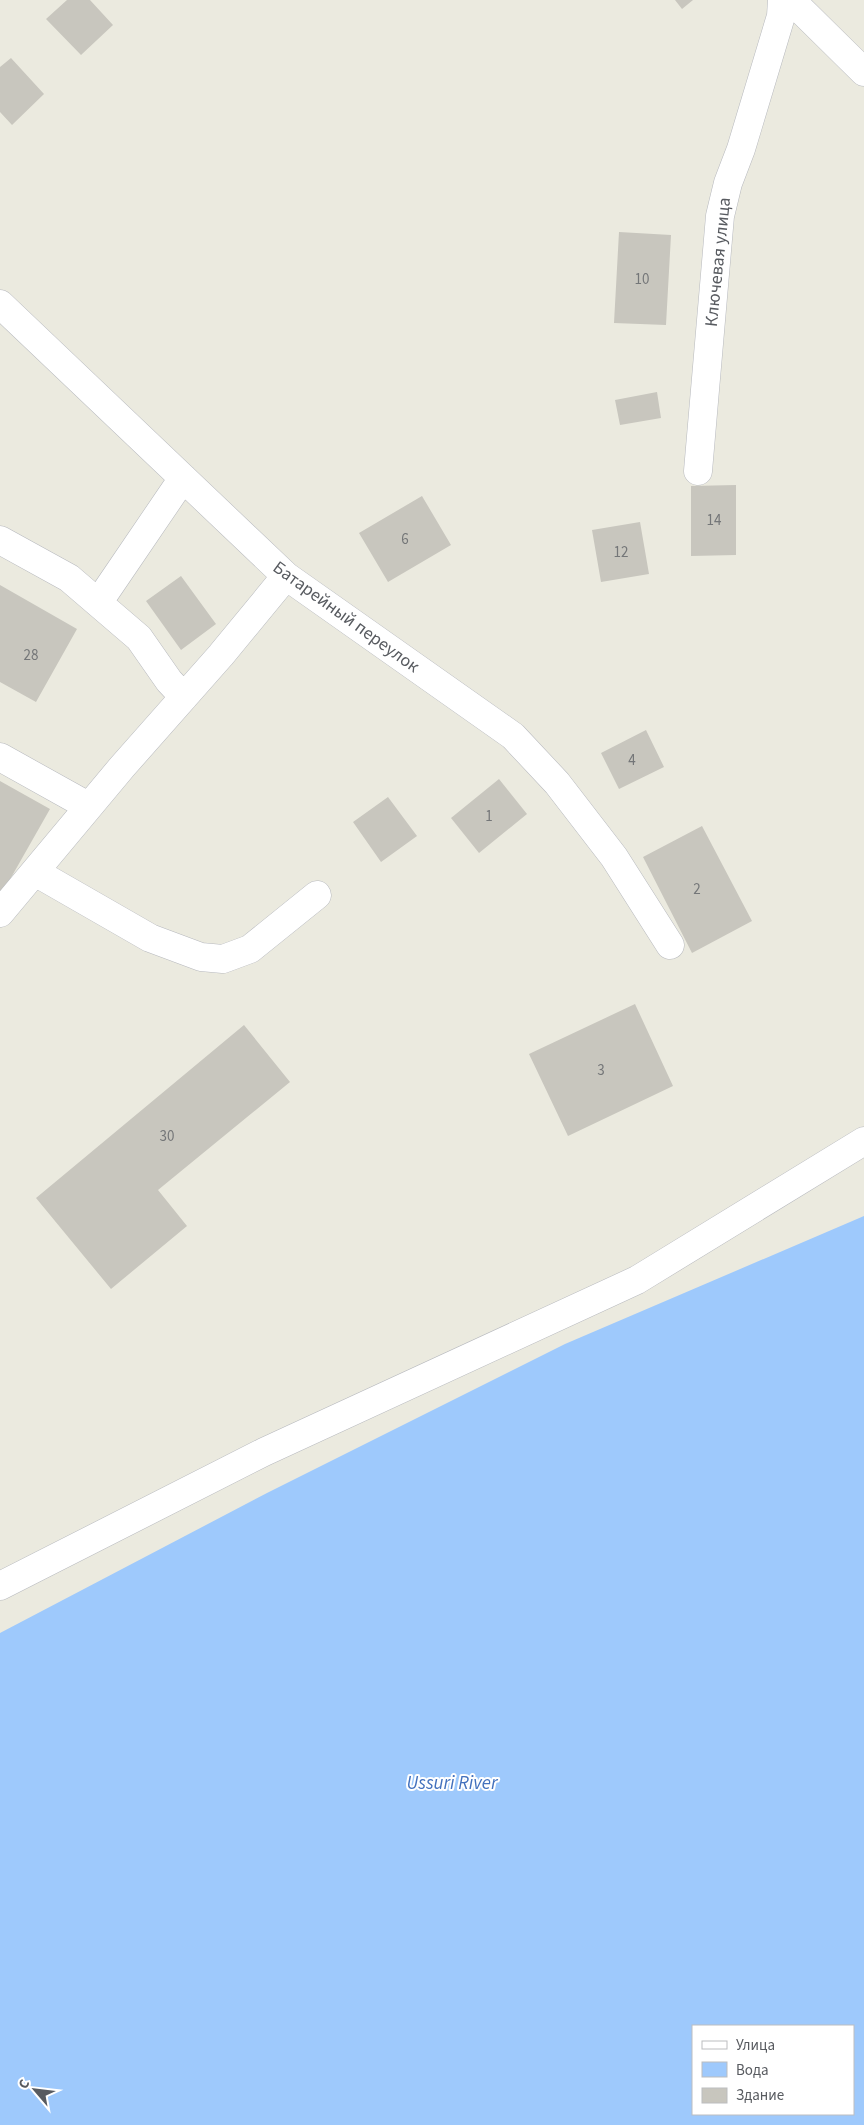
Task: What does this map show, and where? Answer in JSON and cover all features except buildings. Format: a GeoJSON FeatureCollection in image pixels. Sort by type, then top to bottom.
{"type":"FeatureCollection","features":[{"type":"Feature","properties":{"kind":"lane","name":"Ключевая улица"},"geometry":{"type":"LineString","coordinates":[[698,471],[720,216],[728,183],[741,149],[781,16],[782,0]]}},
{"type":"Feature","properties":{"kind":"lane"},"geometry":{"type":"LineString","coordinates":[[791,0],[864,72]]}},
{"type":"Feature","properties":{"kind":"lane","name":"Батарейный переулок"},"geometry":{"type":"LineString","coordinates":[[0,304],[286,576],[513,736],[557,783],[614,857],[670,945]]}},
{"type":"Feature","properties":{"kind":"lane"},"geometry":{"type":"LineString","coordinates":[[98,603],[183,478]]}},
{"type":"Feature","properties":{"kind":"lane"},"geometry":{"type":"LineString","coordinates":[[0,540],[69,578],[139,638],[169,681],[184,697]]}},
{"type":"Feature","properties":{"kind":"lane"},"geometry":{"type":"LineString","coordinates":[[0,913],[88,806],[184,697],[286,576]]}},
{"type":"Feature","properties":{"kind":"lane"},"geometry":{"type":"LineString","coordinates":[[0,757],[88,806]]}},
{"type":"Feature","properties":{"kind":"lane"},"geometry":{"type":"LineString","coordinates":[[35,872],[150,938],[201,957],[223,959],[250,949],[317,895]]}},
{"type":"Feature","properties":{"kind":"lane"},"geometry":{"type":"LineString","coordinates":[[0,1586],[264,1452],[637,1280],[864,1141]]}},
{"type":"Feature","properties":{"kind":"water","name":"Ussuri River"},"geometry":{"type":"Polygon","coordinates":[[[864,1216],[864,2125],[0,2125],[0,1633],[267,1493],[565,1344],[864,1216]]]}}]}
